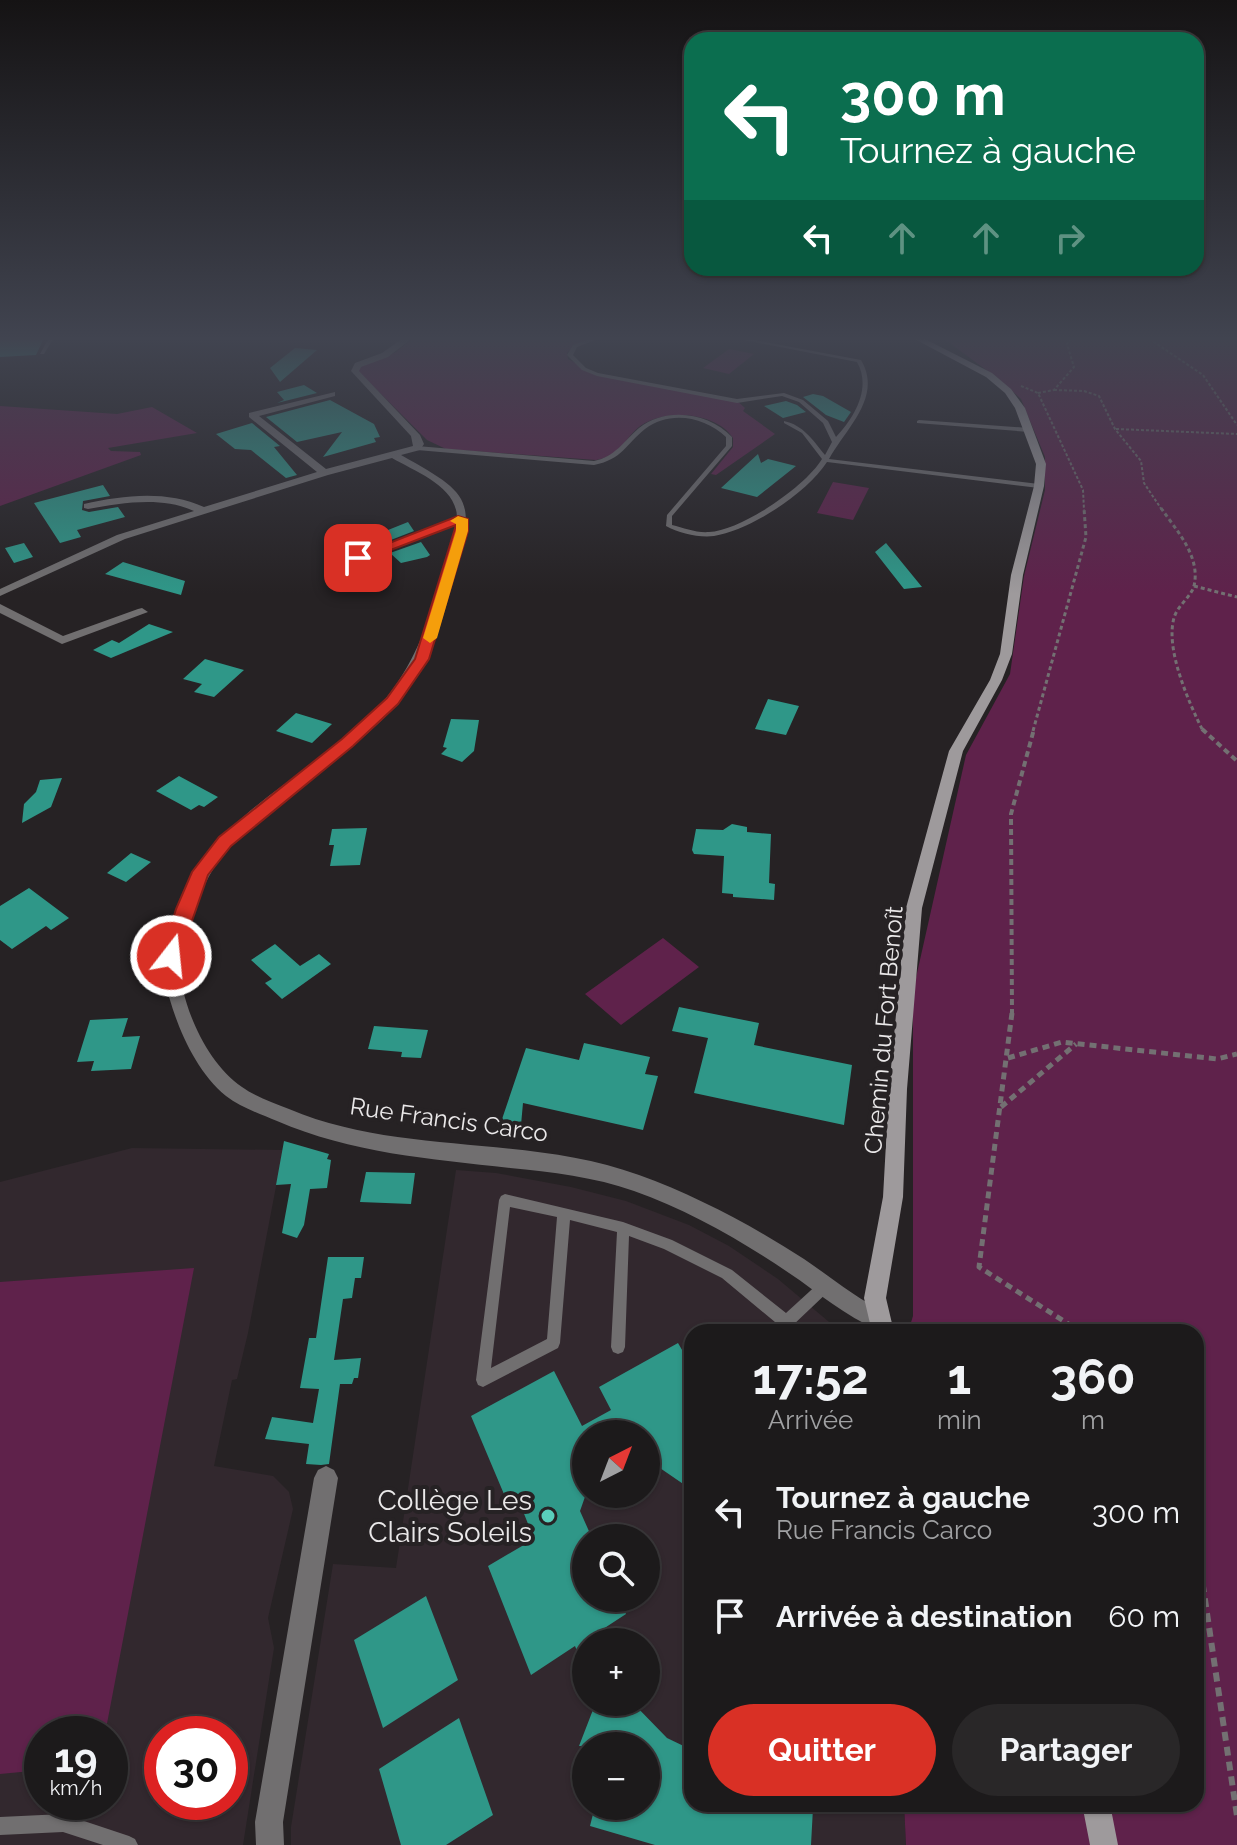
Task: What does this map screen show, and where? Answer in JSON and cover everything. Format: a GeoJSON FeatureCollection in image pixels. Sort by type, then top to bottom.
{"type":"FeatureCollection","features":[{"type":"Feature","properties":{"kind":"street"},"geometry":{"type":"LineString","coordinates":[[261,422],[324,473]]}},
{"type":"Feature","properties":{"kind":"street"},"geometry":{"type":"LineString","coordinates":[[0,593],[88,551],[201,510],[417,448],[419,444],[415,435],[403,422]]}},
{"type":"Feature","properties":{"kind":"street","name":"Chemin du Fort Benoît"},"geometry":{"type":"LineString","coordinates":[[880,1324],[875,1298],[893,1197],[898,1089],[914,908],[956,751],[996,680],[1006,654],[1019,560],[1039,486],[1041,464],[1025,422]]}},
{"type":"Feature","properties":{"kind":"street"},"geometry":{"type":"LineString","coordinates":[[330,569],[462,519],[461,499],[454,490],[394,455]]}},
{"type":"Feature","properties":{"kind":"street"},"geometry":{"type":"LineString","coordinates":[[88,506],[153,500],[188,503],[201,510]]}},
{"type":"Feature","properties":{"kind":"street","name":"Rue Francis Carco"},"geometry":{"type":"LineString","coordinates":[[462,519],[462,531],[427,646],[393,701],[347,743],[249,819],[200,872],[171,956],[181,1010],[197,1047],[232,1091],[293,1122],[358,1141],[541,1162],[632,1181],[758,1240],[877,1324]]}},
{"type":"Feature","properties":{"kind":"street"},"geometry":{"type":"LineString","coordinates":[[0,608],[62,640],[142,612]]}},
{"type":"Feature","properties":{"kind":"street"},"geometry":{"type":"LineString","coordinates":[[270,1845],[269,1822],[326,1478]]}},
{"type":"Feature","properties":{"kind":"street"},"geometry":{"type":"LineString","coordinates":[[1098,1812],[1104,1845]]}},
{"type":"Feature","properties":{"kind":"lane"},"geometry":{"type":"LineString","coordinates":[[417,448],[594,463],[621,453],[652,422]]}},
{"type":"Feature","properties":{"kind":"lane"},"geometry":{"type":"LineString","coordinates":[[709,422],[722,428],[729,437],[729,446],[669,516],[669,526],[699,534],[715,534],[736,526],[784,498],[815,474],[850,422]]}},
{"type":"Feature","properties":{"kind":"lane"},"geometry":{"type":"LineString","coordinates":[[786,422],[804,432],[826,460],[1039,486]]}},
{"type":"Feature","properties":{"kind":"lane"},"geometry":{"type":"LineString","coordinates":[[826,422],[835,442]]}},
{"type":"Feature","properties":{"kind":"lane"},"geometry":{"type":"LineString","coordinates":[[920,422],[1029,430]]}},
{"type":"Feature","properties":{"kind":"lane"},"geometry":{"type":"LineString","coordinates":[[564,1213],[553,1343],[483,1380],[505,1200],[564,1213],[623,1228],[668,1244],[727,1274],[786,1322],[826,1285]]}},
{"type":"Feature","properties":{"kind":"lane"},"geometry":{"type":"LineString","coordinates":[[618,1347],[623,1228]]}},
{"type":"Feature","properties":{"kind":"lane"},"geometry":{"type":"LineString","coordinates":[[0,1826],[63,1823],[129,1845]]}},
{"type":"Feature","properties":{"kind":"path"},"geometry":{"type":"LineString","coordinates":[[1052,422],[1083,490],[1086,537],[1011,814],[1012,1029],[979,1267],[1068,1324]]}},
{"type":"Feature","properties":{"kind":"path"},"geometry":{"type":"LineString","coordinates":[[1112,422],[1141,461],[1144,483],[1192,553],[1194,586],[1174,618],[1175,652],[1182,688],[1204,734],[1237,761]]}},
{"type":"Feature","properties":{"kind":"path"},"geometry":{"type":"LineString","coordinates":[[1115,429],[1237,434]]}},
{"type":"Feature","properties":{"kind":"path"},"geometry":{"type":"LineString","coordinates":[[1194,586],[1237,597]]}},
{"type":"Feature","properties":{"kind":"path"},"geometry":{"type":"LineString","coordinates":[[1008,1058],[1062,1042],[1217,1059],[1237,1054]]}},
{"type":"Feature","properties":{"kind":"path"},"geometry":{"type":"LineString","coordinates":[[1001,1107],[1076,1044]]}},
{"type":"Feature","properties":{"kind":"path"},"geometry":{"type":"LineString","coordinates":[[1204,1593],[1237,1816]]}},
{"type":"Feature","properties":{"kind":"shaded area"},"geometry":{"type":"Polygon","coordinates":[[[0,422],[178,422],[197,433],[108,448],[111,451],[140,452],[141,455],[0,506],[0,422]]]}},
{"type":"Feature","properties":{"kind":"shaded area"},"geometry":{"type":"Polygon","coordinates":[[[409,422],[647,422],[613,454],[596,460],[446,449],[427,440],[409,422]]]}},
{"type":"Feature","properties":{"kind":"shaded area"},"geometry":{"type":"Polygon","coordinates":[[[714,422],[758,422],[775,434],[716,475],[711,474],[733,447],[733,438],[714,422]]]}},
{"type":"Feature","properties":{"kind":"shaded area"},"geometry":{"type":"Polygon","coordinates":[[[1031,422],[1237,422],[1237,1845],[906,1845],[904,1812],[1204,1812],[1204,1324],[910,1324],[913,1316],[913,991],[966,755],[1010,674],[1024,576],[1045,490],[1045,457],[1031,422]]]}},
{"type":"Feature","properties":{"kind":"shaded area"},"geometry":{"type":"Polygon","coordinates":[[[833,482],[869,488],[853,520],[817,513],[833,482]]]}},
{"type":"Feature","properties":{"kind":"shaded area"},"geometry":{"type":"Polygon","coordinates":[[[663,938],[699,967],[621,1025],[585,994],[663,938]]]}},
{"type":"Feature","properties":{"kind":"shaded area"},"geometry":{"type":"Polygon","coordinates":[[[132,1148],[283,1150],[248,1333],[237,1379],[232,1380],[214,1466],[273,1476],[289,1492],[293,1509],[268,1618],[274,1648],[248,1813],[248,1716],[144,1716],[144,1820],[247,1820],[243,1845],[0,1845],[0,1182],[132,1148]]]}},
{"type":"Feature","properties":{"kind":"shaded area","name":"Collège Les Clairs Soleils"},"geometry":{"type":"Polygon","coordinates":[[[456,1170],[496,1173],[571,1187],[626,1201],[689,1225],[729,1246],[778,1279],[831,1324],[684,1324],[684,1812],[904,1812],[906,1845],[291,1845],[291,1827],[333,1564],[396,1568],[456,1170]]]}},
{"type":"Feature","properties":{"kind":"shaded area"},"geometry":{"type":"Polygon","coordinates":[[[194,1268],[108,1716],[24,1716],[24,1772],[0,1774],[0,1282],[194,1268]]]}},
{"type":"Feature","properties":{"kind":"building"},"geometry":{"type":"Polygon","coordinates":[[[272,422],[371,422],[380,437],[374,438],[376,442],[323,457],[342,432],[297,442],[272,422]]]}},
{"type":"Feature","properties":{"kind":"building"},"geometry":{"type":"Polygon","coordinates":[[[252,423],[280,446],[274,447],[297,475],[286,478],[251,450],[235,449],[216,434],[252,423]]]}},
{"type":"Feature","properties":{"kind":"building"},"geometry":{"type":"Polygon","coordinates":[[[758,454],[761,463],[768,459],[796,466],[757,497],[721,488],[758,454]]]}},
{"type":"Feature","properties":{"kind":"building"},"geometry":{"type":"Polygon","coordinates":[[[103,485],[110,496],[83,501],[82,510],[89,512],[118,507],[125,517],[77,530],[81,537],[60,543],[34,503],[103,485]]]}},
{"type":"Feature","properties":{"kind":"building"},"geometry":{"type":"Polygon","coordinates":[[[408,522],[414,531],[383,543],[378,534],[408,522]]]}},
{"type":"Feature","properties":{"kind":"building"},"geometry":{"type":"Polygon","coordinates":[[[421,542],[430,555],[427,557],[401,563],[390,553],[421,542]]]}},
{"type":"Feature","properties":{"kind":"building"},"geometry":{"type":"Polygon","coordinates":[[[24,543],[33,557],[14,563],[5,548],[24,543]]]}},
{"type":"Feature","properties":{"kind":"building"},"geometry":{"type":"Polygon","coordinates":[[[886,543],[922,587],[904,589],[875,552],[886,543]]]}},
{"type":"Feature","properties":{"kind":"building"},"geometry":{"type":"Polygon","coordinates":[[[123,562],[185,581],[181,595],[105,574],[123,562]]]}},
{"type":"Feature","properties":{"kind":"building"},"geometry":{"type":"Polygon","coordinates":[[[149,624],[173,632],[111,658],[93,650],[112,640],[119,643],[149,624]]]}},
{"type":"Feature","properties":{"kind":"building"},"geometry":{"type":"Polygon","coordinates":[[[205,659],[244,670],[214,697],[194,692],[202,684],[183,679],[205,659]]]}},
{"type":"Feature","properties":{"kind":"building"},"geometry":{"type":"Polygon","coordinates":[[[768,699],[799,706],[786,735],[755,729],[768,699]]]}},
{"type":"Feature","properties":{"kind":"building"},"geometry":{"type":"Polygon","coordinates":[[[296,713],[332,724],[312,743],[276,731],[296,713]]]}},
{"type":"Feature","properties":{"kind":"building"},"geometry":{"type":"Polygon","coordinates":[[[451,719],[479,720],[474,751],[462,762],[441,754],[447,748],[443,747],[451,719]]]}},
{"type":"Feature","properties":{"kind":"building"},"geometry":{"type":"Polygon","coordinates":[[[179,776],[218,797],[204,807],[199,805],[191,810],[156,791],[179,776]]]}},
{"type":"Feature","properties":{"kind":"building"},"geometry":{"type":"Polygon","coordinates":[[[62,778],[51,807],[22,823],[24,804],[36,792],[40,780],[62,778]]]}},
{"type":"Feature","properties":{"kind":"building"},"geometry":{"type":"Polygon","coordinates":[[[732,824],[747,827],[747,832],[771,834],[769,883],[775,884],[774,900],[733,897],[733,894],[722,893],[724,856],[694,854],[696,829],[723,830],[732,824]]]}},
{"type":"Feature","properties":{"kind":"building"},"geometry":{"type":"Polygon","coordinates":[[[367,828],[360,865],[330,866],[334,845],[329,845],[332,829],[367,828]]]}},
{"type":"Feature","properties":{"kind":"building"},"geometry":{"type":"Polygon","coordinates":[[[131,853],[151,862],[126,882],[107,873],[131,853]]]}},
{"type":"Feature","properties":{"kind":"building"},"geometry":{"type":"Polygon","coordinates":[[[29,888],[69,918],[51,930],[46,926],[12,949],[0,940],[0,906],[29,888]]]}},
{"type":"Feature","properties":{"kind":"building"},"geometry":{"type":"Polygon","coordinates":[[[275,944],[300,966],[319,954],[331,964],[282,999],[265,983],[272,979],[251,960],[275,944]]]}},
{"type":"Feature","properties":{"kind":"building"},"geometry":{"type":"Polygon","coordinates":[[[679,1007],[759,1023],[754,1045],[852,1065],[844,1125],[694,1093],[708,1038],[672,1031],[679,1007]]]}},
{"type":"Feature","properties":{"kind":"building"},"geometry":{"type":"Polygon","coordinates":[[[128,1018],[122,1037],[140,1036],[131,1069],[91,1071],[94,1061],[77,1062],[90,1020],[128,1018]]]}},
{"type":"Feature","properties":{"kind":"building"},"geometry":{"type":"Polygon","coordinates":[[[374,1026],[428,1030],[421,1058],[401,1057],[402,1052],[368,1049],[374,1026]]]}},
{"type":"Feature","properties":{"kind":"building"},"geometry":{"type":"Polygon","coordinates":[[[584,1043],[650,1057],[645,1074],[658,1076],[643,1130],[523,1103],[521,1125],[500,1125],[526,1048],[579,1060],[584,1043]]]}},
{"type":"Feature","properties":{"kind":"building"},"geometry":{"type":"Polygon","coordinates":[[[284,1141],[329,1154],[327,1159],[331,1160],[327,1188],[310,1189],[304,1225],[297,1238],[282,1233],[291,1184],[276,1185],[284,1141]]]}},
{"type":"Feature","properties":{"kind":"building"},"geometry":{"type":"Polygon","coordinates":[[[366,1172],[415,1173],[411,1204],[360,1202],[366,1172]]]}},
{"type":"Feature","properties":{"kind":"building"},"geometry":{"type":"Polygon","coordinates":[[[328,1257],[364,1257],[361,1278],[355,1278],[352,1298],[343,1299],[334,1360],[361,1358],[358,1378],[354,1378],[352,1384],[340,1384],[329,1464],[306,1464],[309,1444],[265,1439],[272,1417],[313,1423],[319,1389],[300,1388],[309,1338],[316,1338],[328,1257]]]}},
{"type":"Feature","properties":{"kind":"building"},"geometry":{"type":"Polygon","coordinates":[[[678,1343],[684,1353],[684,1485],[660,1468],[660,1420],[593,1420],[611,1410],[599,1387],[678,1343]]]}},
{"type":"Feature","properties":{"kind":"building"},"geometry":{"type":"Polygon","coordinates":[[[554,1371],[579,1420],[572,1420],[572,1508],[581,1508],[586,1524],[572,1524],[572,1612],[626,1614],[605,1628],[572,1628],[572,1648],[531,1675],[488,1566],[534,1539],[519,1501],[509,1506],[471,1416],[554,1371]]]}},
{"type":"Feature","properties":{"kind":"building"},"geometry":{"type":"Polygon","coordinates":[[[426,1596],[458,1680],[383,1728],[354,1640],[426,1596]]]}},
{"type":"Feature","properties":{"kind":"building"},"geometry":{"type":"Polygon","coordinates":[[[591,1716],[646,1716],[667,1738],[684,1746],[684,1812],[813,1812],[811,1845],[655,1845],[590,1826],[592,1820],[660,1820],[660,1732],[584,1732],[591,1716]]]}},
{"type":"Feature","properties":{"kind":"building"},"geometry":{"type":"Polygon","coordinates":[[[459,1718],[493,1815],[446,1845],[401,1845],[379,1769],[459,1718]]]}},
{"type":"Feature","properties":{"kind":"slow traffic"},"geometry":{"type":"LineString","coordinates":[[430,638],[462,531],[462,519],[456,521]]}},
{"type":"Feature","properties":{"kind":"place","name":"Collège Les Clairs Soleils"},"geometry":{"type":"Point","coordinates":[548,1516]}},
{"type":"Feature","properties":{"kind":"route"},"geometry":{"type":"LineString","coordinates":[[171,956],[200,872],[225,842],[249,819],[347,743],[393,701],[422,659],[462,531],[462,519],[358,558]]}}]}
